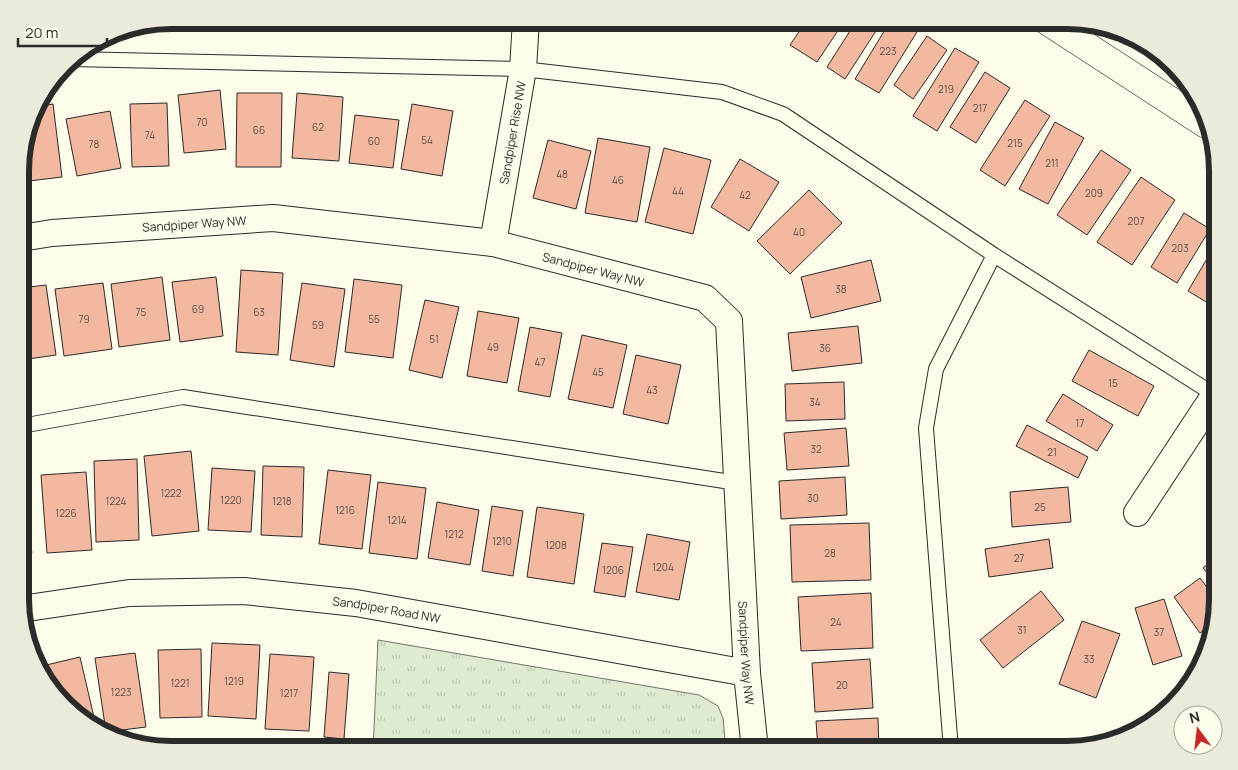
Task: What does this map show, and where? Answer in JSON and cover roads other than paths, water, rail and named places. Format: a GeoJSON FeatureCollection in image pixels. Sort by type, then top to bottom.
{"type":"FeatureCollection","features":[{"type":"Feature","properties":{"kind":"street","name":"Sandpiper Rise NW"},"geometry":{"type":"LineString","coordinates":[[493,243],[523,69],[525,29]]}},
{"type":"Feature","properties":{"kind":"street"},"geometry":{"type":"LineString","coordinates":[[1060,29],[1199,119]]}},
{"type":"Feature","properties":{"kind":"street","name":"Sandpiper Way NW"},"geometry":{"type":"LineString","coordinates":[[29,237],[52,233],[273,218],[493,243],[705,298],[729,321],[747,673],[754,741]]}},
{"type":"Feature","properties":{"kind":"street"},"geometry":{"type":"LineString","coordinates":[[1137,513],[1209,406]]}},
{"type":"Feature","properties":{"kind":"street","name":"Sandpiper Road NW"},"geometry":{"type":"LineString","coordinates":[[29,608],[129,593],[244,591],[356,603],[747,673]]}},
{"type":"Feature","properties":{"kind":"lane"},"geometry":{"type":"LineString","coordinates":[[82,60],[523,69],[722,92],[782,114],[994,255],[1209,389]]}},
{"type":"Feature","properties":{"kind":"lane"},"geometry":{"type":"LineString","coordinates":[[950,741],[926,428],[936,369],[994,255]]}},
{"type":"Feature","properties":{"kind":"lane"},"geometry":{"type":"LineString","coordinates":[[29,425],[184,397],[737,483]]}}]}
